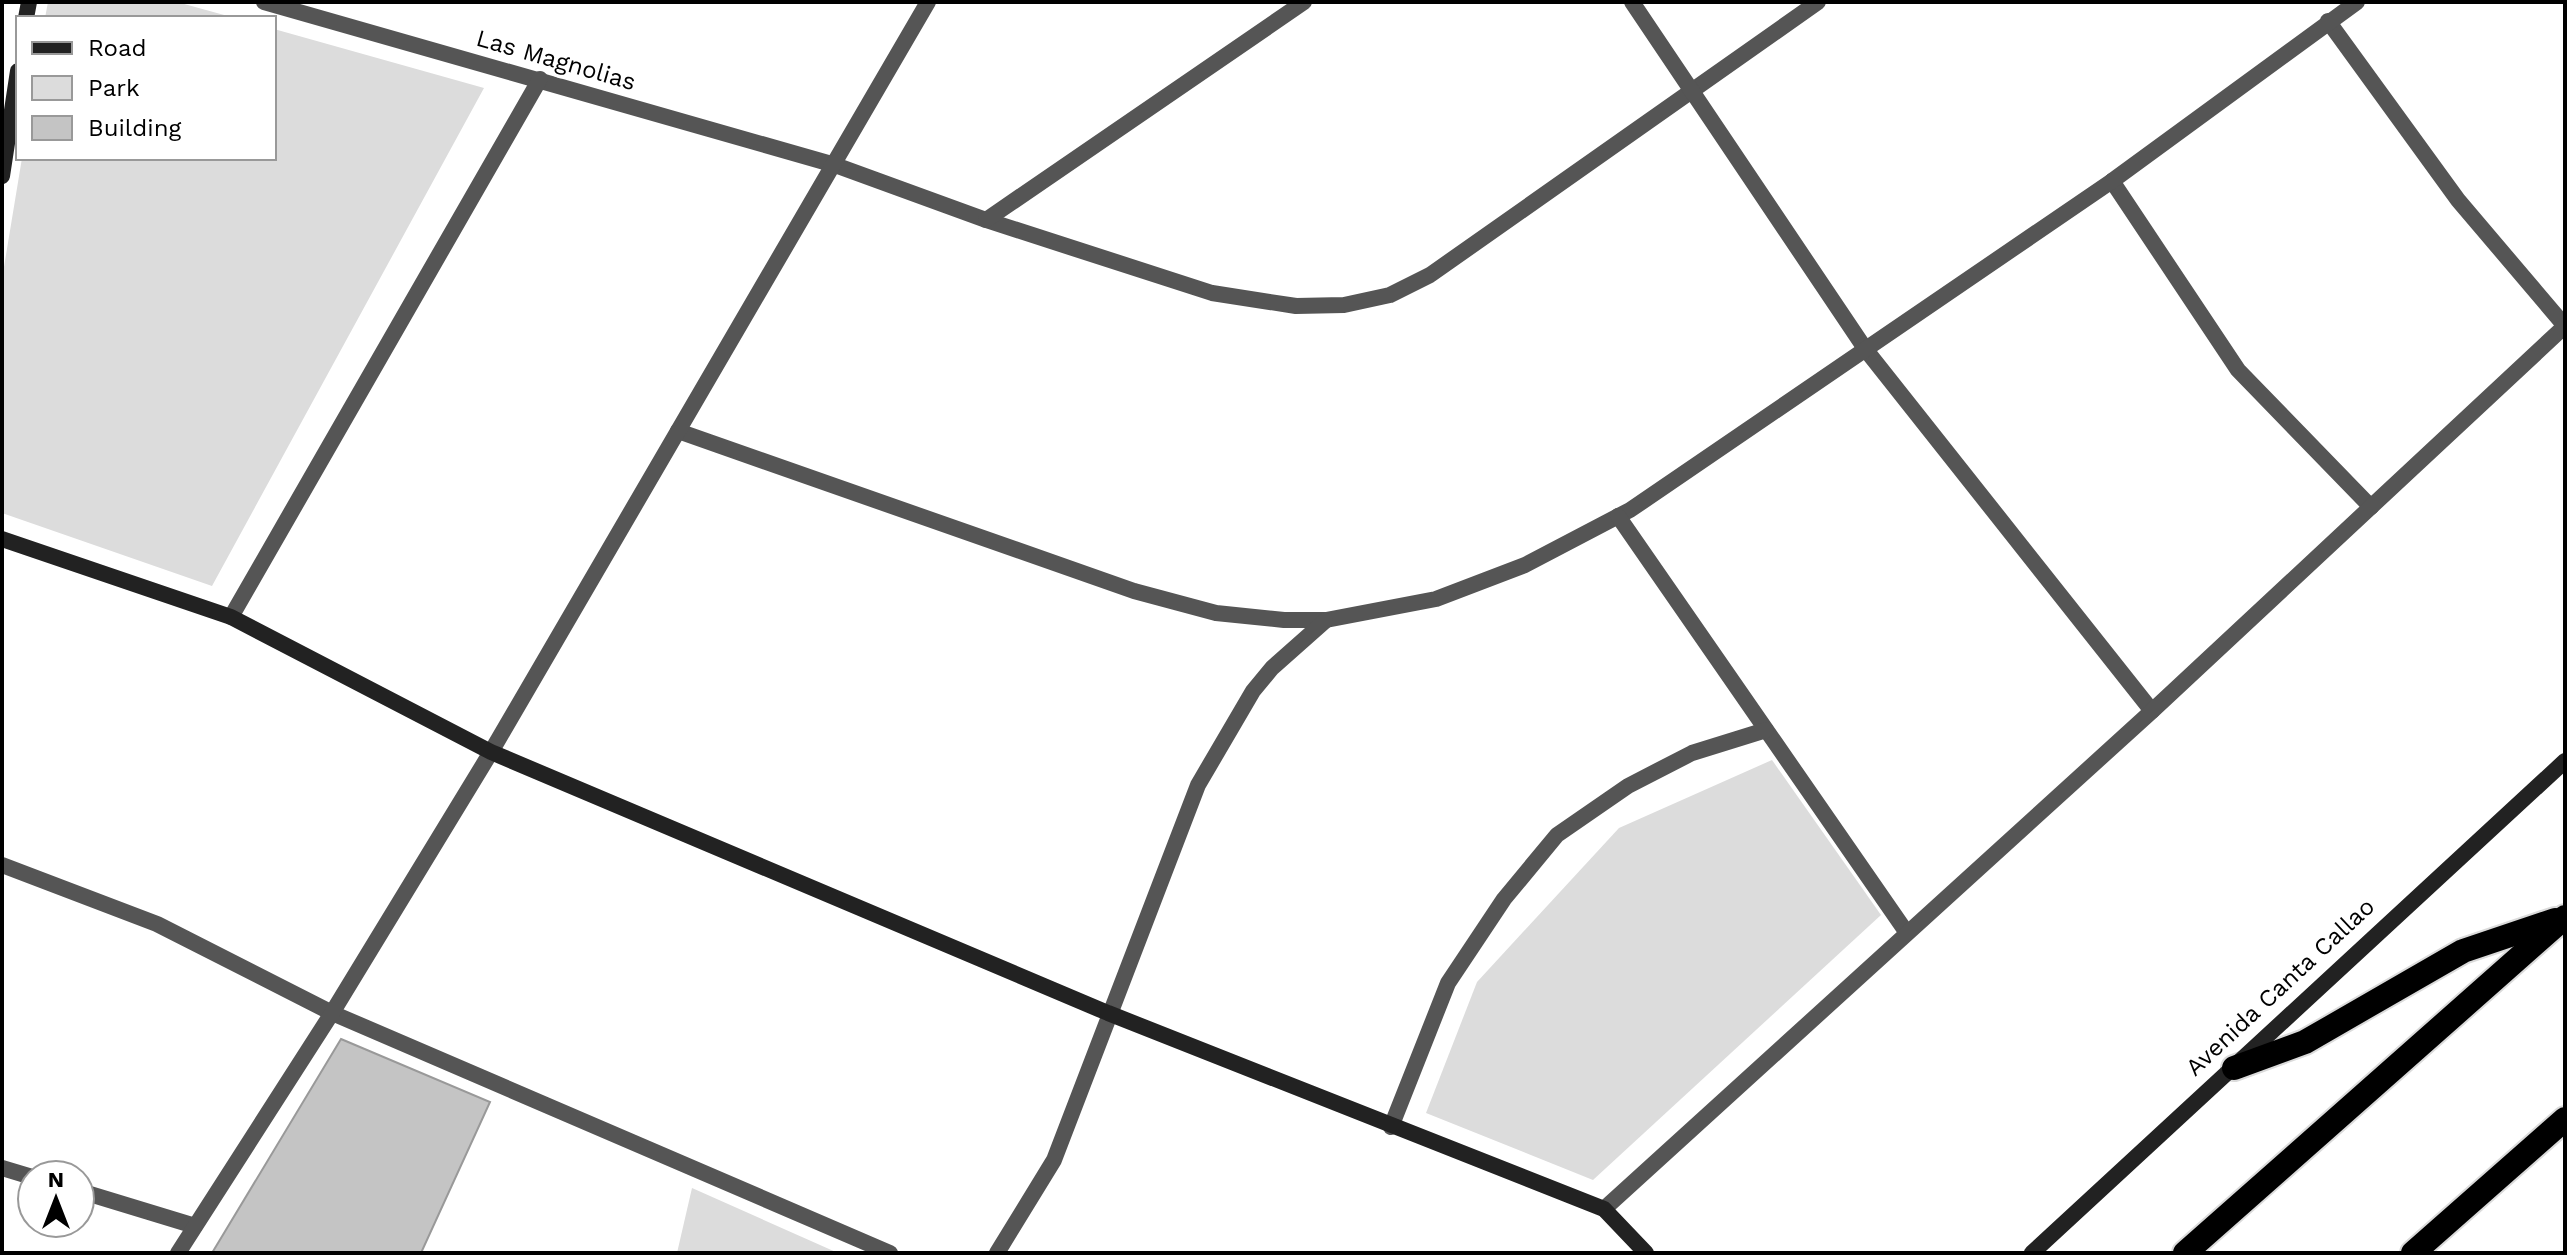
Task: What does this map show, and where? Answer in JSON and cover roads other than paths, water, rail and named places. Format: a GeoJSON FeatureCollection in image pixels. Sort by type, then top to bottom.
{"type":"FeatureCollection","features":[{"type":"Feature","properties":{"kind":"highway"},"geometry":{"type":"LineString","coordinates":[[2234,1068],[2305,1042],[2463,951],[2565,916]]}},
{"type":"Feature","properties":{"kind":"highway"},"geometry":{"type":"LineString","coordinates":[[2185,1253],[2565,916]]}},
{"type":"Feature","properties":{"kind":"highway"},"geometry":{"type":"LineString","coordinates":[[2413,1253],[2565,1119]]}},
{"type":"Feature","properties":{"kind":"street","name":"Las Magnolias"},"geometry":{"type":"LineString","coordinates":[[264,2],[295,7],[835,165],[986,220],[1212,293],[1296,306],[1363,303],[1390,295],[1430,275],[1818,2]]}},
{"type":"Feature","properties":{"kind":"street"},"geometry":{"type":"LineString","coordinates":[[178,1253],[332,1013],[491,752],[928,2]]}},
{"type":"Feature","properties":{"kind":"street"},"geometry":{"type":"LineString","coordinates":[[986,220],[1304,2]]}},
{"type":"Feature","properties":{"kind":"street"},"geometry":{"type":"LineString","coordinates":[[1632,2],[1866,350],[2152,711]]}},
{"type":"Feature","properties":{"kind":"street"},"geometry":{"type":"LineString","coordinates":[[678,431],[1172,603],[1232,615],[1326,620],[1436,599],[1525,565],[1618,516],[2112,181],[2357,2]]}},
{"type":"Feature","properties":{"kind":"street"},"geometry":{"type":"LineString","coordinates":[[1604,1209],[2152,711],[2565,326],[2458,200],[2328,21]]}},
{"type":"Feature","properties":{"kind":"street"},"geometry":{"type":"LineString","coordinates":[[231,617],[540,79]]}},
{"type":"Feature","properties":{"kind":"street"},"geometry":{"type":"LineString","coordinates":[[2,176],[16,84]]}},
{"type":"Feature","properties":{"kind":"street"},"geometry":{"type":"LineString","coordinates":[[2112,181],[2238,370],[2371,507]]}},
{"type":"Feature","properties":{"kind":"street"},"geometry":{"type":"LineString","coordinates":[[1618,516],[1907,933]]}},
{"type":"Feature","properties":{"kind":"street"},"geometry":{"type":"LineString","coordinates":[[2,539],[231,617],[491,752],[1108,1013],[1604,1209],[1646,1253]]}},
{"type":"Feature","properties":{"kind":"street"},"geometry":{"type":"LineString","coordinates":[[997,1253],[1054,1160],[1198,785],[1253,691],[1272,668],[1326,620]]}},
{"type":"Feature","properties":{"kind":"street"},"geometry":{"type":"LineString","coordinates":[[1391,1127],[1448,983],[1504,899],[1557,835],[1628,786],[1692,753],[1766,730]]}},
{"type":"Feature","properties":{"kind":"street","name":"Avenida Canta Callao"},"geometry":{"type":"LineString","coordinates":[[2032,1253],[2565,761]]}},
{"type":"Feature","properties":{"kind":"street"},"geometry":{"type":"LineString","coordinates":[[2,865],[65,886],[157,924],[332,1013],[890,1253]]}},
{"type":"Feature","properties":{"kind":"street"},"geometry":{"type":"LineString","coordinates":[[96,1196],[195,1226]]}}]}
